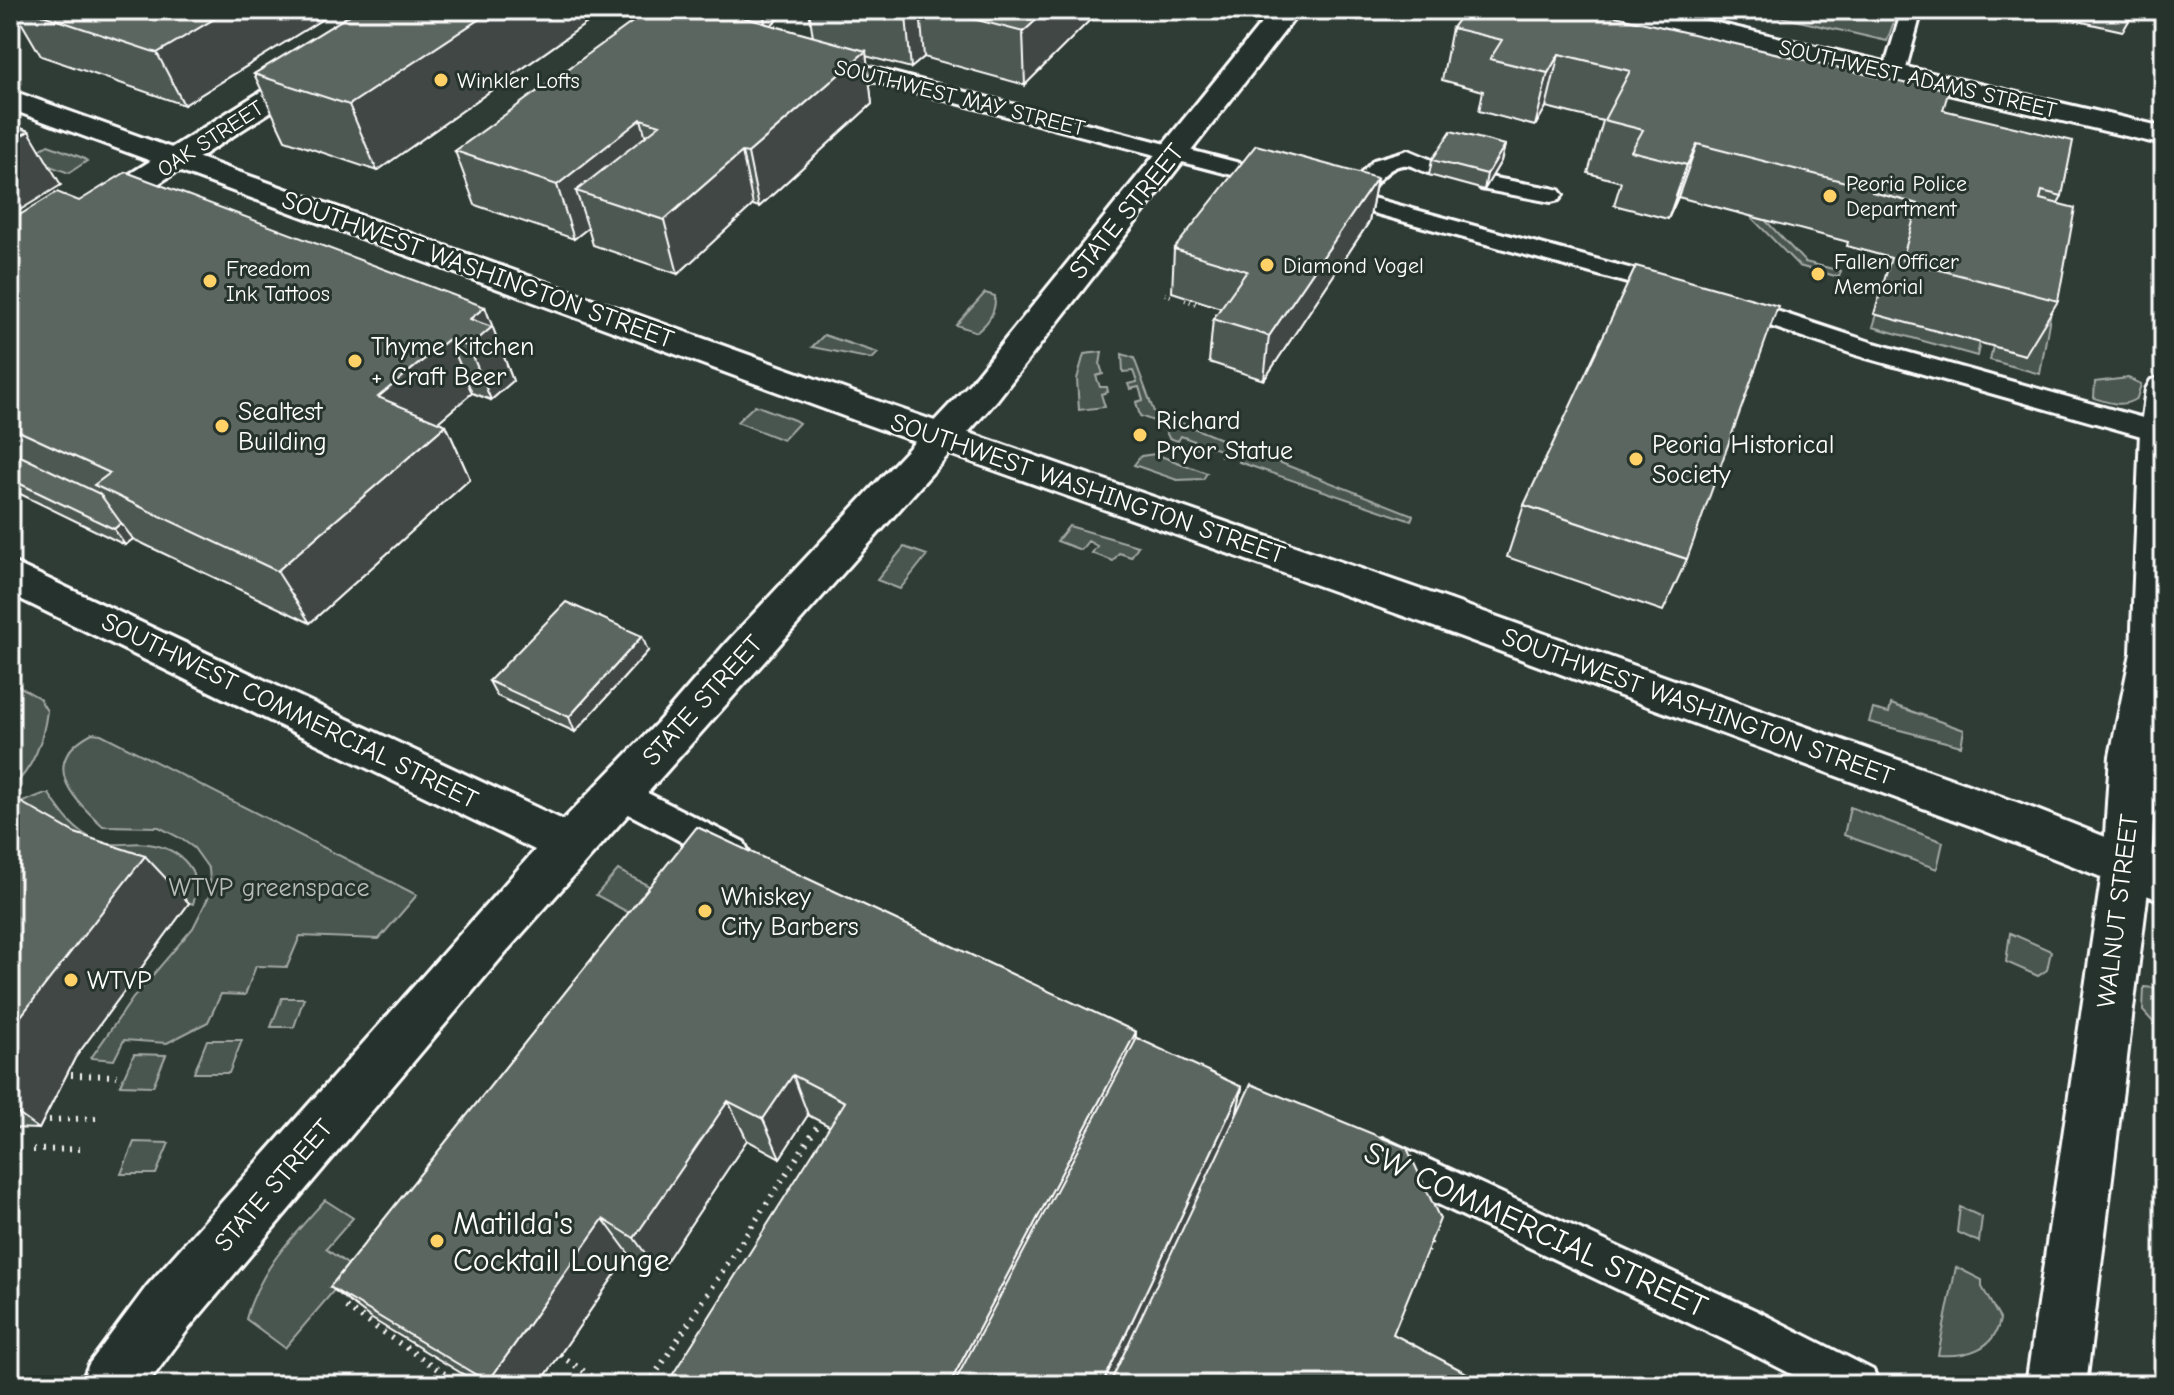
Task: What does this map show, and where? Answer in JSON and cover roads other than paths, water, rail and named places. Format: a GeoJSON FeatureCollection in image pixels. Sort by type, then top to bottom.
{"type":"FeatureCollection","features":[{"type":"Feature","properties":{"kind":"street","name":"OAK STREET"},"geometry":{"type":"LineString","coordinates":[[10,264],[410,10]]}},
{"type":"Feature","properties":{"kind":"street","name":"STATE STREET"},"geometry":{"type":"LineString","coordinates":[[110,1385],[168,1307],[570,845],[674,735],[742,654],[984,391],[1287,10]]}},
{"type":"Feature","properties":{"kind":"street","name":"SOUTHWEST ADAMS STREET"},"geometry":{"type":"LineString","coordinates":[[1625,10],[2164,136]]}},
{"type":"Feature","properties":{"kind":"street","name":"SOUTHWEST WASHINGTON STREET"},"geometry":{"type":"LineString","coordinates":[[10,99],[1781,736],[2146,873]]}},
{"type":"Feature","properties":{"kind":"street","name":"WALNUT STREET"},"geometry":{"type":"LineString","coordinates":[[2056,1385],[2146,873],[2133,756],[2152,653],[2159,432],[2164,389]]}},
{"type":"Feature","properties":{"kind":"street","name":"SOUTHWEST COMMERCIAL STREET"},"geometry":{"type":"LineString","coordinates":[[10,576],[570,845]]}},
{"type":"Feature","properties":{"kind":"lane"},"geometry":{"type":"LineString","coordinates":[[1894,72],[1898,49],[1912,10]]}},
{"type":"Feature","properties":{"kind":"lane","name":"SOUTHWEST MAY STREET"},"geometry":{"type":"LineString","coordinates":[[799,55],[1175,151],[1699,294],[1865,349],[2159,432]]}},
{"type":"Feature","properties":{"kind":"lane"},"geometry":{"type":"LineString","coordinates":[[1349,199],[1382,165],[1408,157],[1435,162]]}},
{"type":"Feature","properties":{"kind":"lane"},"geometry":{"type":"LineString","coordinates":[[1493,178],[1502,188],[1518,187],[1551,195]]}},
{"type":"Feature","properties":{"kind":"lane"},"geometry":{"type":"LineString","coordinates":[[618,792],[734,852]]}},
{"type":"Feature","properties":{"kind":"lane","name":"SW COMMERCIAL STREET"},"geometry":{"type":"LineString","coordinates":[[1346,1140],[1742,1326],[1858,1385]]}},
{"type":"Feature","properties":{"kind":"place","name":"Winkler Lofts"},"geometry":{"type":"Point","coordinates":[441,80]}},
{"type":"Feature","properties":{"kind":"place","name":"Peoria Police Department"},"geometry":{"type":"Point","coordinates":[1830,196]}},
{"type":"Feature","properties":{"kind":"place","name":"Diamond Vogel"},"geometry":{"type":"Point","coordinates":[1267,265]}},
{"type":"Feature","properties":{"kind":"place","name":"Fallen Officer Memorial"},"geometry":{"type":"Point","coordinates":[1818,274]}},
{"type":"Feature","properties":{"kind":"place","name":"Freedom Ink Tattoos"},"geometry":{"type":"Point","coordinates":[210,281]}},
{"type":"Feature","properties":{"kind":"place","name":"Thyme Kitchen + Craft Beer"},"geometry":{"type":"Point","coordinates":[355,361]}},
{"type":"Feature","properties":{"kind":"place","name":"Sealtest Building"},"geometry":{"type":"Point","coordinates":[222,426]}},
{"type":"Feature","properties":{"kind":"place","name":"Richard Pryor Statue"},"geometry":{"type":"Point","coordinates":[1140,435]}},
{"type":"Feature","properties":{"kind":"place","name":"Peoria Historical Society"},"geometry":{"type":"Point","coordinates":[1636,459]}},
{"type":"Feature","properties":{"kind":"place","name":"Whiskey City Barbers"},"geometry":{"type":"Point","coordinates":[705,911]}},
{"type":"Feature","properties":{"kind":"place","name":"WTVP"},"geometry":{"type":"Point","coordinates":[71,980]}},
{"type":"Feature","properties":{"kind":"place","name":"Matilda's Cocktail Lounge"},"geometry":{"type":"Point","coordinates":[437,1241]}},
{"type":"Feature","properties":{"kind":"park label","name":"WTVP greenspace"},"geometry":{"type":"Point","coordinates":[269,887]}}]}
